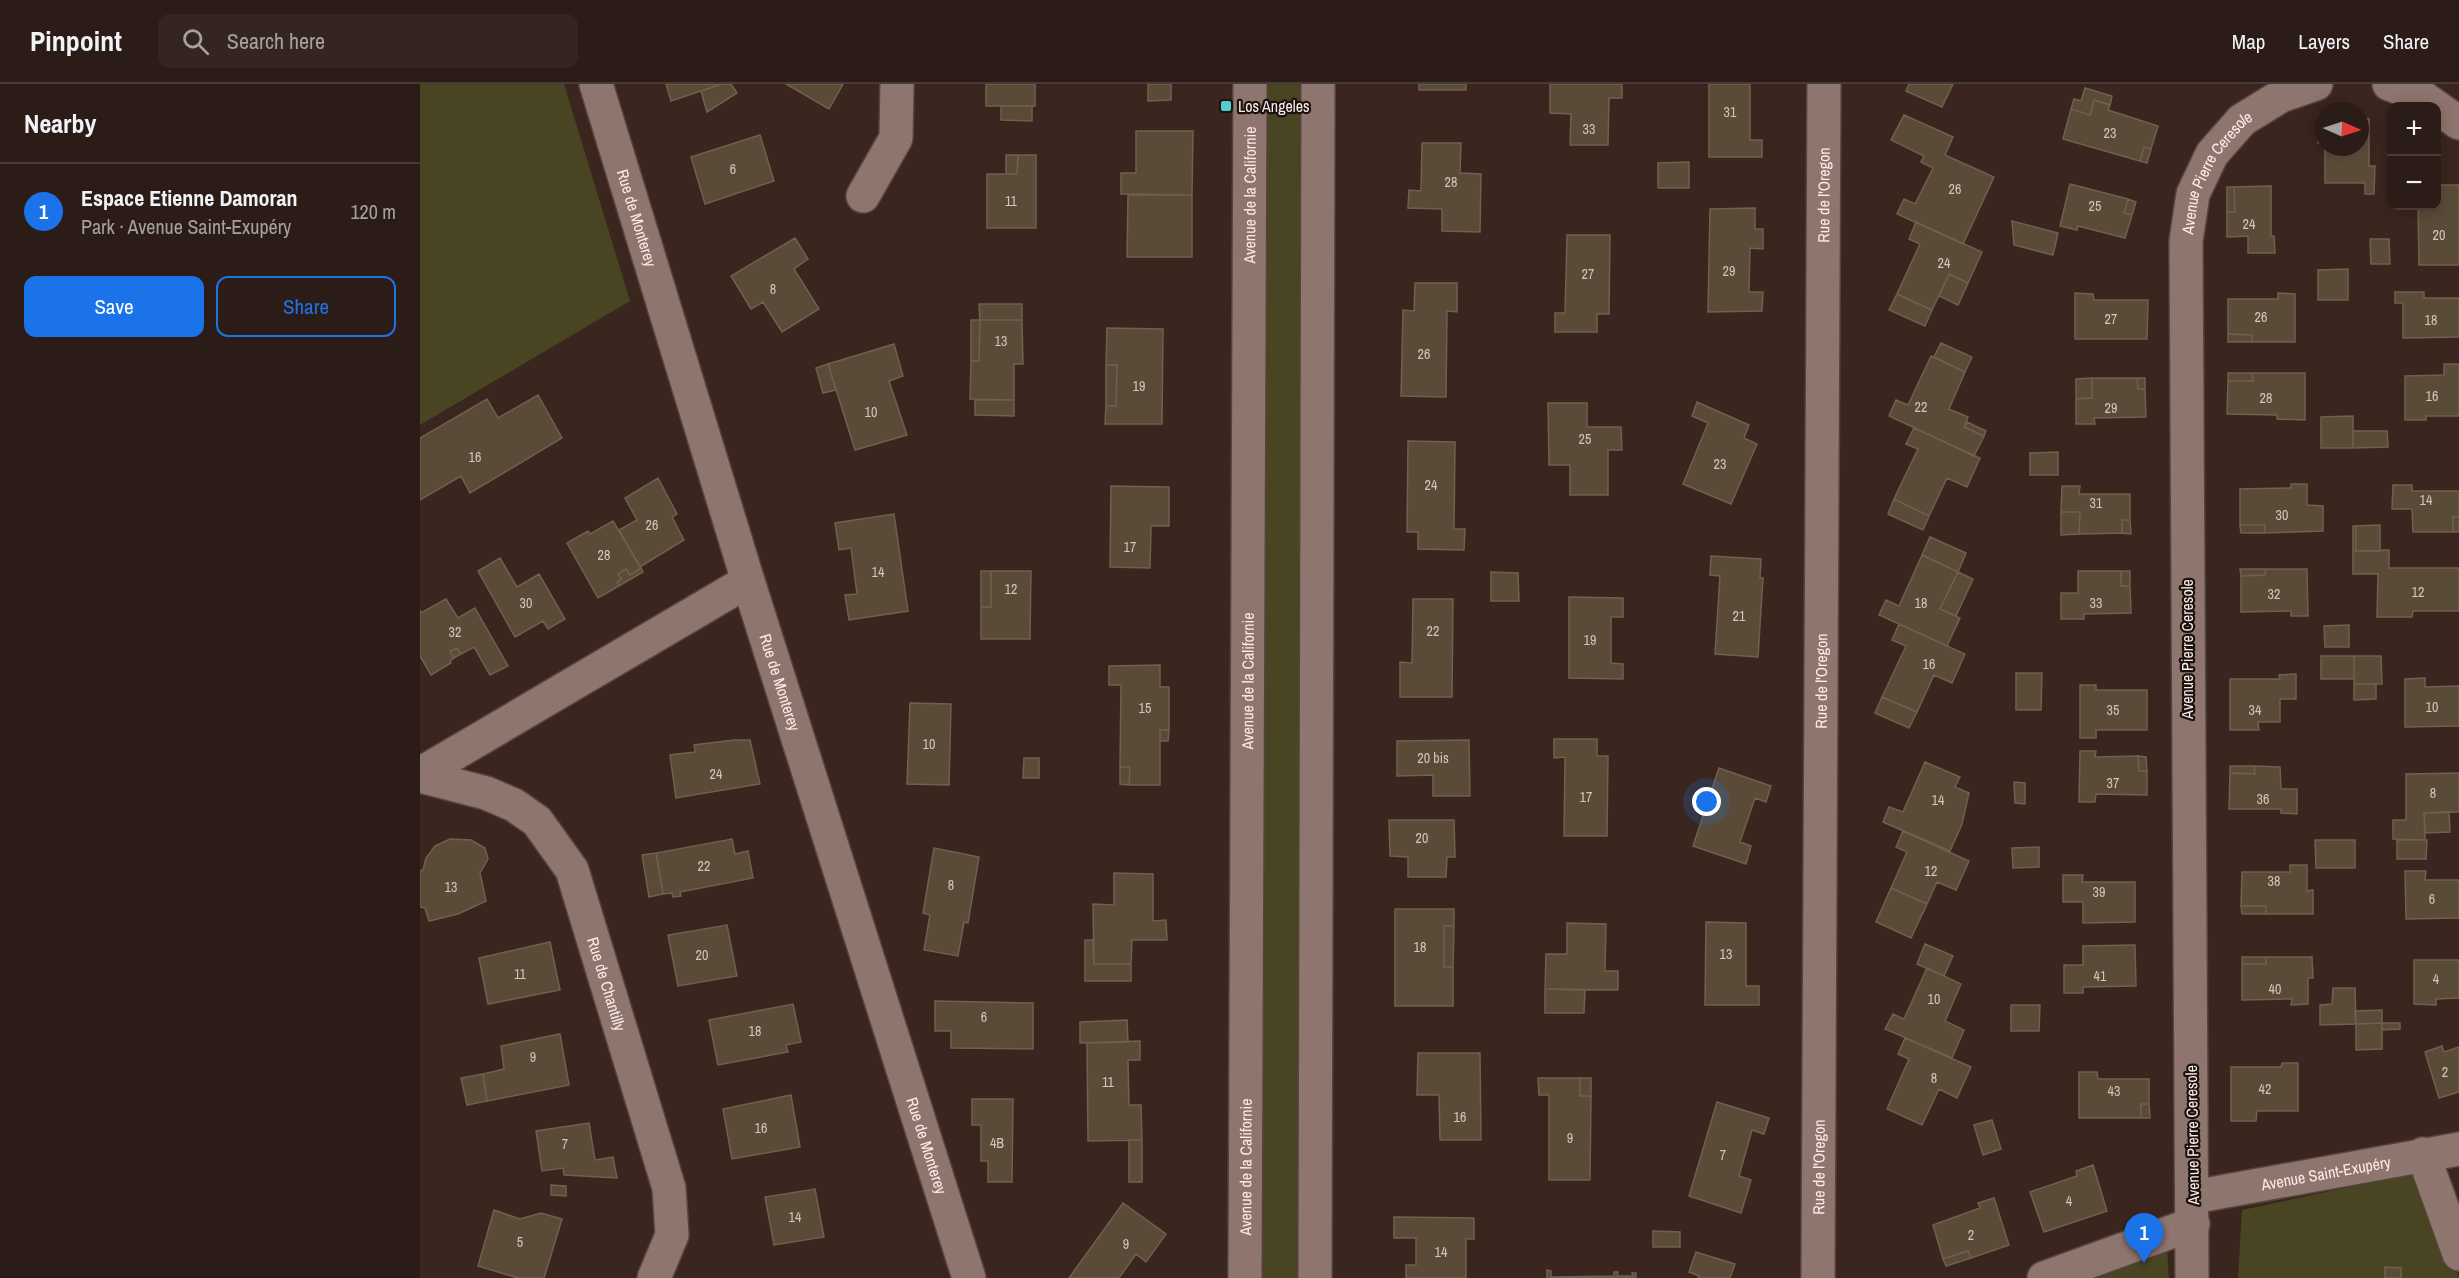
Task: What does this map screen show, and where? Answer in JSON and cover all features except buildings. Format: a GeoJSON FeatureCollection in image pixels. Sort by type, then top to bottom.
{"type":"FeatureCollection","features":[{"type":"Feature","properties":{"kind":"street","name":"Rue de Monterey"},"geometry":{"type":"LineString","coordinates":[[596,84],[748,581],[969,1278]]}},
{"type":"Feature","properties":{"kind":"street"},"geometry":{"type":"LineString","coordinates":[[863,196],[896,138],[897,84]]}},
{"type":"Feature","properties":{"kind":"street","name":"Avenue de la Californie"},"geometry":{"type":"LineString","coordinates":[[1245,1278],[1250,84]]}},
{"type":"Feature","properties":{"kind":"street"},"geometry":{"type":"LineString","coordinates":[[1315,1278],[1318,84]]}},
{"type":"Feature","properties":{"kind":"street","name":"Rue de l'Oregon"},"geometry":{"type":"LineString","coordinates":[[1818,1278],[1824,84]]}},
{"type":"Feature","properties":{"kind":"street","name":"Avenue Pierre Ceresole"},"geometry":{"type":"LineString","coordinates":[[2193,1278],[2186,241],[2193,194],[2212,154],[2242,120],[2281,96],[2316,84]]}},
{"type":"Feature","properties":{"kind":"street"},"geometry":{"type":"LineString","coordinates":[[2389,84],[2421,96],[2459,123]]}},
{"type":"Feature","properties":{"kind":"street","name":"Rue de Chantilly"},"geometry":{"type":"LineString","coordinates":[[420,775],[748,581]]}},
{"type":"Feature","properties":{"kind":"street","name":"Rue de Chantilly"},"geometry":{"type":"LineString","coordinates":[[420,775],[486,793],[514,805],[537,821],[572,870],[669,1188],[672,1235],[654,1278]]}},
{"type":"Feature","properties":{"kind":"street","name":"Avenue Saint-Exupéry"},"geometry":{"type":"LineString","coordinates":[[2044,1278],[2112,1251],[2193,1211],[2423,1154],[2459,1149]]}},
{"type":"Feature","properties":{"kind":"street"},"geometry":{"type":"LineString","coordinates":[[2423,1154],[2459,1254]]}},
{"type":"Feature","properties":{"kind":"shaded area"},"geometry":{"type":"Polygon","coordinates":[[[420,84],[564,84],[630,301],[420,425],[420,84]]]}},
{"type":"Feature","properties":{"kind":"shaded area"},"geometry":{"type":"Polygon","coordinates":[[[1264,84],[1307,84],[1302,1278],[1258,1278],[1264,84]]]}},
{"type":"Feature","properties":{"kind":"shaded area"},"geometry":{"type":"Polygon","coordinates":[[[2425,1171],[2459,1278],[2238,1278],[2242,1210],[2425,1171]]]}},
{"type":"Feature","properties":{"kind":"shaded area"},"geometry":{"type":"Polygon","coordinates":[[[2167,1248],[2169,1278],[2074,1278],[2167,1248]]]}},
{"type":"Feature","properties":{"kind":"place","name":"Los Angeles"},"geometry":{"type":"Point","coordinates":[1226,106]}},
{"type":"Feature","properties":{"kind":"place","name":"Espace Etienne Damoran"},"geometry":{"type":"Point","coordinates":[2144,1263]}}]}
